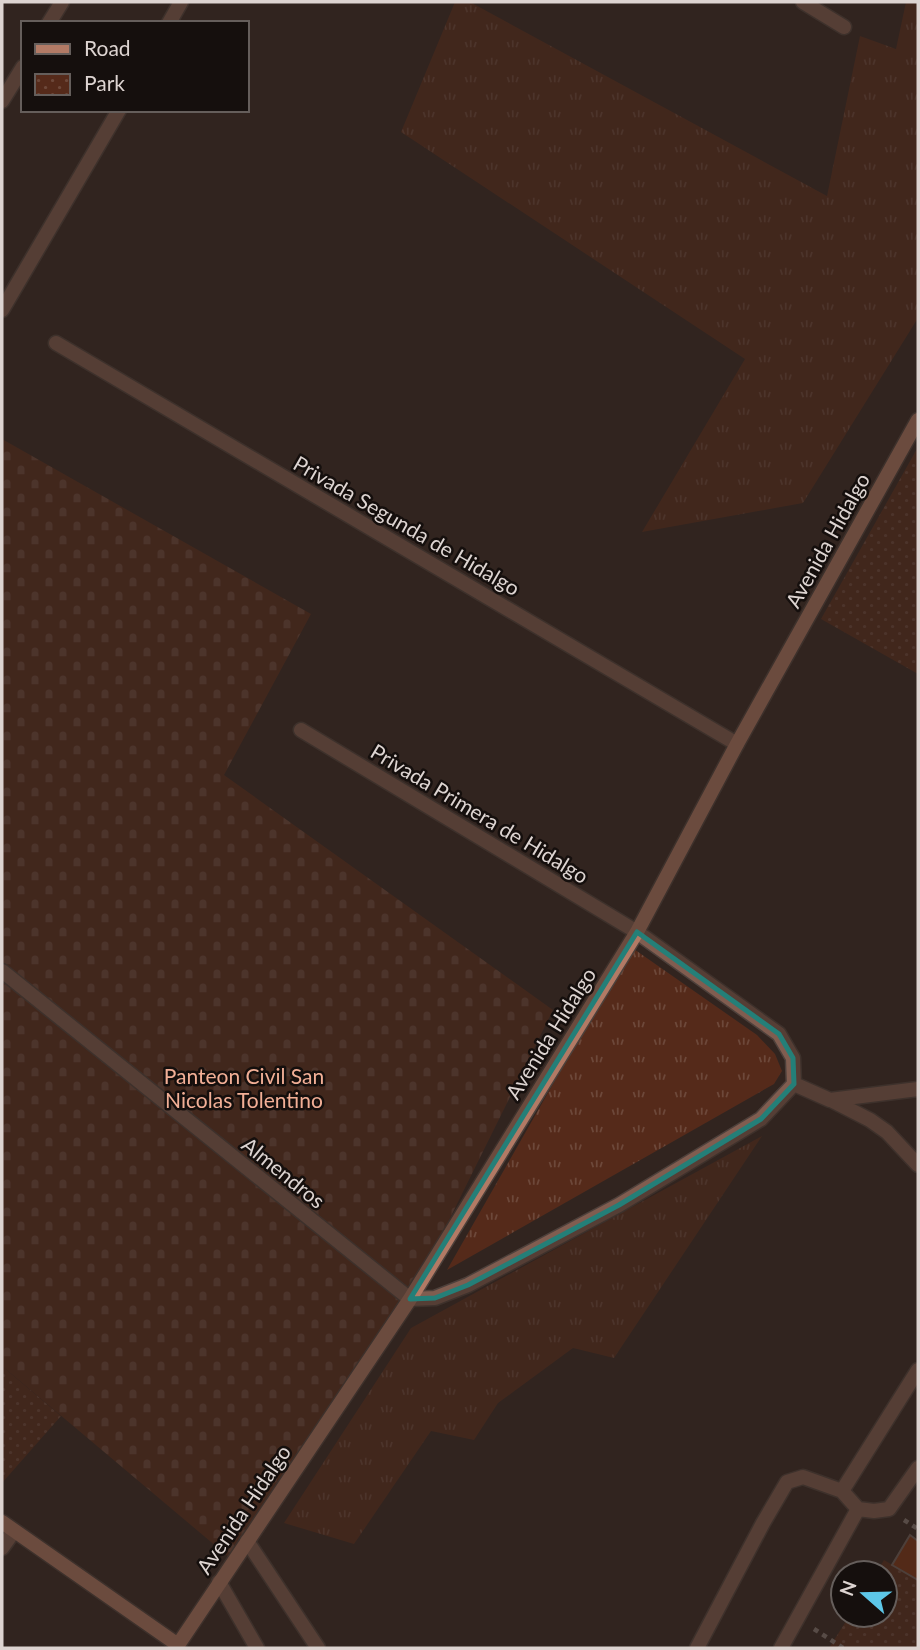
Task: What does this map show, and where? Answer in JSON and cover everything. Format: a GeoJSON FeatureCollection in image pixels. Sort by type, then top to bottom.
{"type":"FeatureCollection","features":[{"type":"Feature","properties":{"kind":"street"},"geometry":{"type":"LineString","coordinates":[[51,21],[62,2]]}},
{"type":"Feature","properties":{"kind":"street"},"geometry":{"type":"LineString","coordinates":[[170,21],[181,2]]}},
{"type":"Feature","properties":{"kind":"street"},"geometry":{"type":"LineString","coordinates":[[803,2],[844,27]]}},
{"type":"Feature","properties":{"kind":"street"},"geometry":{"type":"LineString","coordinates":[[2,101],[21,70]]}},
{"type":"Feature","properties":{"kind":"street"},"geometry":{"type":"LineString","coordinates":[[2,310],[118,112]]}},
{"type":"Feature","properties":{"kind":"street","name":"Privada Segunda de Hidalgo"},"geometry":{"type":"LineString","coordinates":[[56,343],[737,744]]}},
{"type":"Feature","properties":{"kind":"street","name":"Avenida Hidalgo"},"geometry":{"type":"LineString","coordinates":[[177,1646],[410,1299],[637,932],[737,744],[918,419]]}},
{"type":"Feature","properties":{"kind":"street","name":"Privada Primera de Hidalgo"},"geometry":{"type":"LineString","coordinates":[[301,730],[637,932],[779,1034],[793,1058],[794,1084]]}},
{"type":"Feature","properties":{"kind":"street","name":"Almendros"},"geometry":{"type":"LineString","coordinates":[[2,971],[410,1299]]}},
{"type":"Feature","properties":{"kind":"street"},"geometry":{"type":"LineString","coordinates":[[410,1299],[435,1298],[468,1285],[619,1205],[761,1119],[794,1084],[870,1120],[887,1132],[918,1165]]}},
{"type":"Feature","properties":{"kind":"street"},"geometry":{"type":"LineString","coordinates":[[830,1100],[918,1089]]}},
{"type":"Feature","properties":{"kind":"street"},"geometry":{"type":"LineString","coordinates":[[842,1491],[918,1370]]}},
{"type":"Feature","properties":{"kind":"street"},"geometry":{"type":"LineString","coordinates":[[697,1648],[762,1523],[787,1482],[803,1477],[842,1491],[858,1509],[889,1510],[918,1468]]}},
{"type":"Feature","properties":{"kind":"street"},"geometry":{"type":"LineString","coordinates":[[781,1648],[858,1509]]}},
{"type":"Feature","properties":{"kind":"street"},"geometry":{"type":"LineString","coordinates":[[2,1522],[177,1646]]}},
{"type":"Feature","properties":{"kind":"street"},"geometry":{"type":"LineString","coordinates":[[2,1548],[14,1531]]}},
{"type":"Feature","properties":{"kind":"street"},"geometry":{"type":"LineString","coordinates":[[247,1541],[318,1648]]}},
{"type":"Feature","properties":{"kind":"street"},"geometry":{"type":"LineString","coordinates":[[219,1582],[257,1648]]}},
{"type":"Feature","properties":{"kind":"path"},"geometry":{"type":"LineString","coordinates":[[799,1618],[843,1648]]}},
{"type":"Feature","properties":{"kind":"highlighted area"},"geometry":{"type":"Polygon","coordinates":[[[637,932],[779,1034],[793,1058],[794,1084],[761,1119],[619,1205],[468,1285],[435,1298],[410,1299],[637,932]]]}},
{"type":"Feature","properties":{"kind":"green space"},"geometry":{"type":"Polygon","coordinates":[[[455,2],[470,2],[827,196],[860,36],[896,49],[906,2],[918,2],[918,318],[803,503],[642,532],[745,359],[401,132],[455,2]]]}},
{"type":"Feature","properties":{"kind":"green space","name":"Panteon Civil San Nicolas Tolentino"},"geometry":{"type":"Polygon","coordinates":[[[2,439],[311,614],[224,775],[553,1010],[410,1299],[230,1558],[2,1366],[2,439]]]}},
{"type":"Feature","properties":{"kind":"green space"},"geometry":{"type":"Polygon","coordinates":[[[918,447],[918,674],[821,619],[918,447]]]}},
{"type":"Feature","properties":{"kind":"green space"},"geometry":{"type":"Polygon","coordinates":[[[631,947],[757,1035],[775,1054],[782,1071],[774,1084],[447,1270],[631,947]]]}},
{"type":"Feature","properties":{"kind":"green space"},"geometry":{"type":"Polygon","coordinates":[[[762,1136],[614,1358],[573,1348],[498,1403],[474,1440],[431,1431],[354,1544],[284,1523],[411,1328],[762,1136]]]}},
{"type":"Feature","properties":{"kind":"green space"},"geometry":{"type":"Polygon","coordinates":[[[2,1366],[61,1416],[2,1483],[2,1366]]]}},
{"type":"Feature","properties":{"kind":"green space"},"geometry":{"type":"Polygon","coordinates":[[[899,1569],[918,1580],[918,1648],[829,1648],[841,1629],[899,1629],[899,1569]]]}},
{"type":"Feature","properties":{"kind":"building"},"geometry":{"type":"Polygon","coordinates":[[[910,1535],[918,1541],[918,1580],[899,1569],[899,1559],[896,1559],[910,1535]]]}}]}
